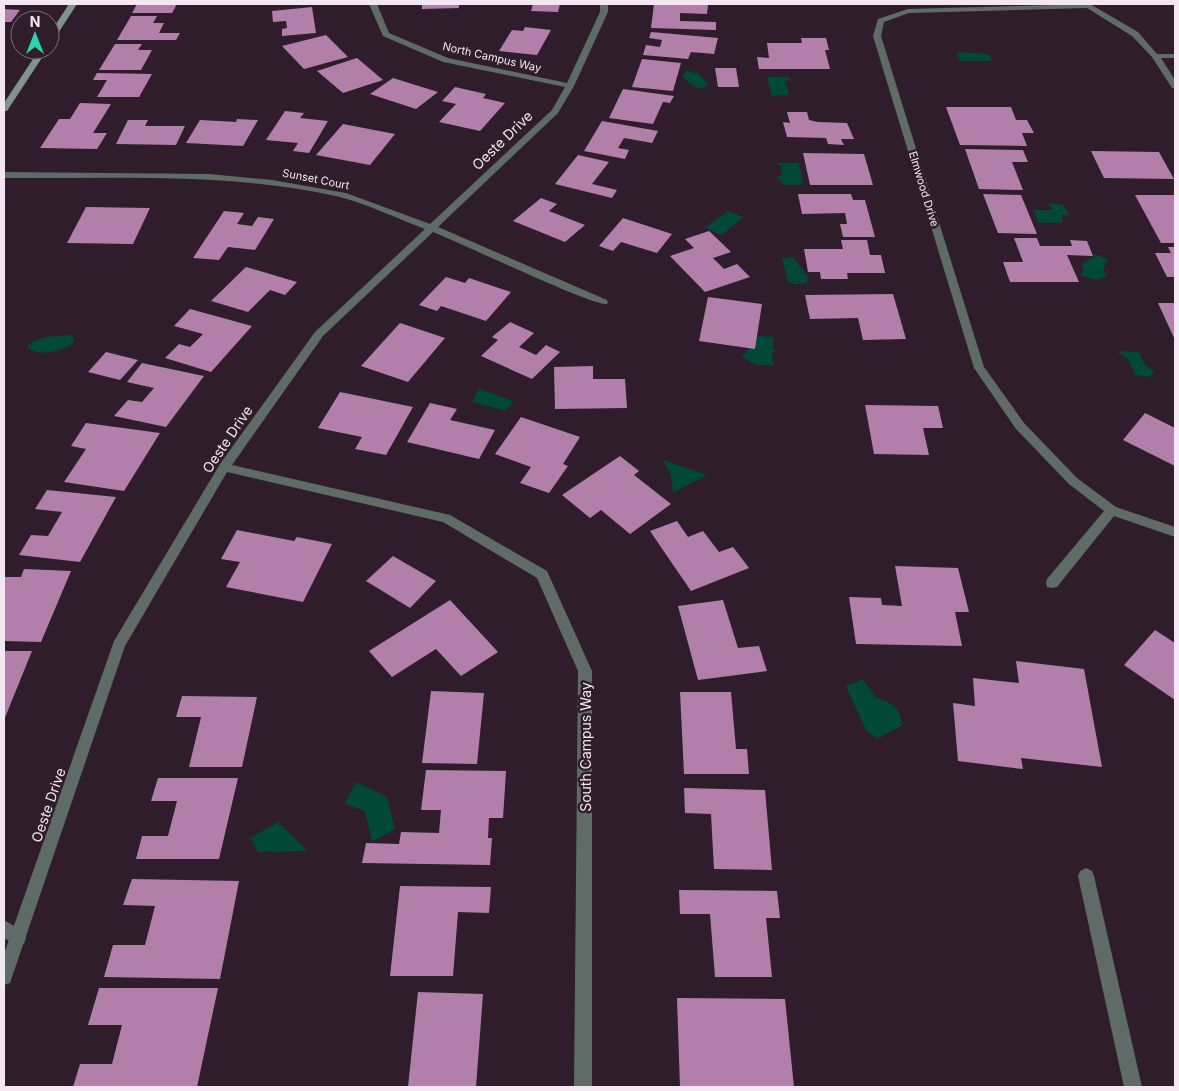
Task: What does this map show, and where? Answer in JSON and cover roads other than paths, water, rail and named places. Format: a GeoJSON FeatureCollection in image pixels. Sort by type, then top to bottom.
{"type":"FeatureCollection","features":[{"type":"Feature","properties":{"kind":"main road"},"geometry":{"type":"LineString","coordinates":[[60,24],[73,4]]}},
{"type":"Feature","properties":{"kind":"main road"},"geometry":{"type":"LineString","coordinates":[[4,108],[36,60]]}},
{"type":"Feature","properties":{"kind":"street","name":"North Campus Way"},"geometry":{"type":"LineString","coordinates":[[373,4],[386,34],[446,60],[570,86]]}},
{"type":"Feature","properties":{"kind":"street","name":"Oeste Drive"},"geometry":{"type":"LineString","coordinates":[[4,977],[119,645],[224,467],[319,334],[555,110],[570,86],[604,12],[604,4]]}},
{"type":"Feature","properties":{"kind":"street","name":"Elmwood Drive"},"geometry":{"type":"LineString","coordinates":[[1175,86],[1155,56],[1135,34],[1087,5],[908,12],[881,21],[877,36],[978,368],[1020,426],[1073,481],[1112,510],[1175,532]]}},
{"type":"Feature","properties":{"kind":"street"},"geometry":{"type":"LineString","coordinates":[[1155,56],[1175,56]]}},
{"type":"Feature","properties":{"kind":"street","name":"Sunset Court"},"geometry":{"type":"LineString","coordinates":[[4,175],[209,177],[272,183],[343,195],[432,228],[603,302]]}},
{"type":"Feature","properties":{"kind":"street","name":"South Campus Way"},"geometry":{"type":"LineString","coordinates":[[224,467],[446,518],[542,575],[585,670],[584,1087]]}},
{"type":"Feature","properties":{"kind":"street"},"geometry":{"type":"LineString","coordinates":[[1052,583],[1112,510]]}},
{"type":"Feature","properties":{"kind":"street"},"geometry":{"type":"LineString","coordinates":[[1086,876],[1133,1087]]}},
{"type":"Feature","properties":{"kind":"street"},"geometry":{"type":"LineString","coordinates":[[4,928],[18,938]]}}]}
